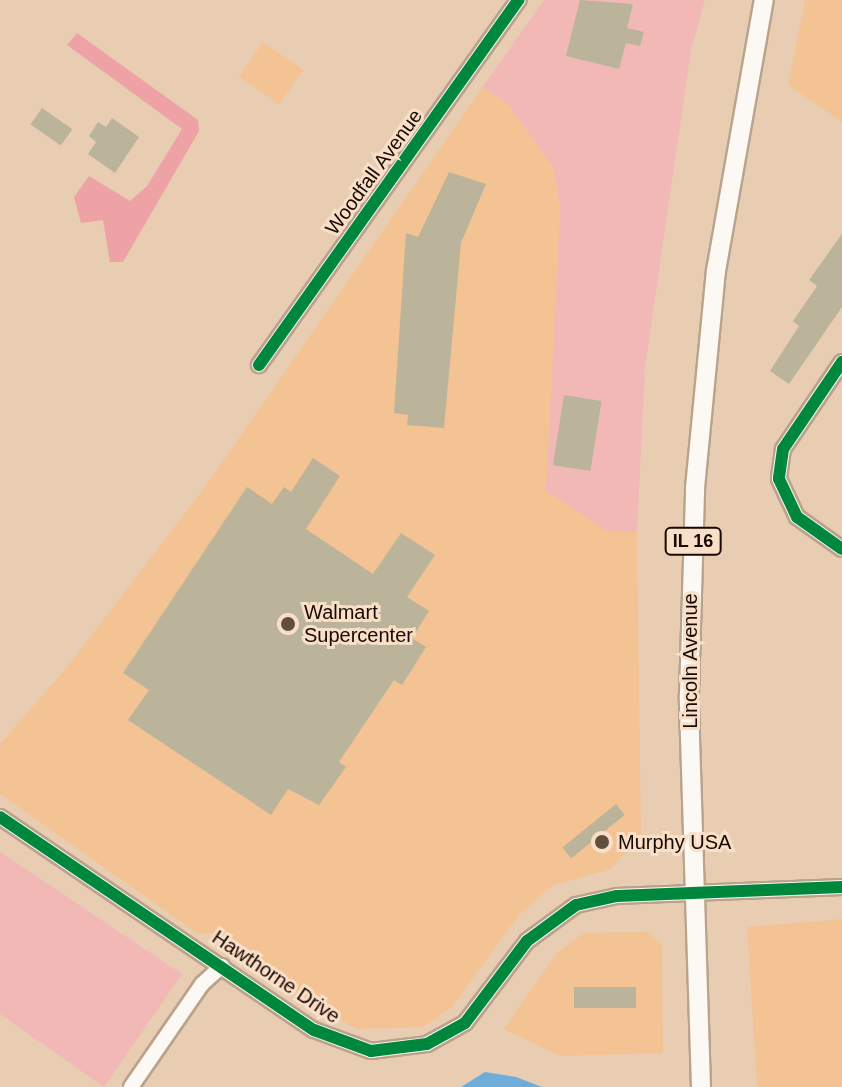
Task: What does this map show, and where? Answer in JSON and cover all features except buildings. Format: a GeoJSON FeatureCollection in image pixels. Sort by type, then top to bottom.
{"type":"FeatureCollection","features":[{"type":"Feature","properties":{"kind":"main road","name":"Lincoln Avenue"},"geometry":{"type":"LineString","coordinates":[[701,1087],[694,893],[690,595],[703,380],[731,167],[764,0]]}},
{"type":"Feature","properties":{"kind":"street","name":"Woodfall Avenue"},"geometry":{"type":"LineString","coordinates":[[259,365],[518,0]]}},
{"type":"Feature","properties":{"kind":"street"},"geometry":{"type":"LineString","coordinates":[[842,362],[790,437],[779,464],[788,505],[842,549]]}},
{"type":"Feature","properties":{"kind":"street","name":"Hawthorne Drive"},"geometry":{"type":"LineString","coordinates":[[0,817],[331,1040],[371,1051],[408,1049],[465,1023],[527,941],[557,915],[597,898],[842,887]]}},
{"type":"Feature","properties":{"kind":"street"},"geometry":{"type":"LineString","coordinates":[[131,1087],[202,984],[222,966]]}},
{"type":"Feature","properties":{"kind":"shaded area"},"geometry":{"type":"Polygon","coordinates":[[[544,0],[705,0],[691,50],[645,368],[637,532],[607,531],[546,491],[560,210],[554,169],[507,103],[482,88],[544,0]]]}},
{"type":"Feature","properties":{"kind":"shaded area"},"geometry":{"type":"Polygon","coordinates":[[[805,0],[842,0],[842,122],[788,85],[805,0]]]}},
{"type":"Feature","properties":{"kind":"shaded area"},"geometry":{"type":"Polygon","coordinates":[[[77,33],[198,120],[199,131],[123,262],[110,262],[103,220],[81,223],[74,197],[89,176],[130,201],[147,186],[182,129],[67,45],[77,33]]]}},
{"type":"Feature","properties":{"kind":"shaded area"},"geometry":{"type":"Polygon","coordinates":[[[263,42],[303,70],[279,105],[239,76],[263,42]]]}},
{"type":"Feature","properties":{"kind":"shaded area"},"geometry":{"type":"Polygon","coordinates":[[[482,88],[507,103],[554,169],[560,210],[546,491],[607,530],[637,532],[641,836],[609,870],[553,885],[519,915],[452,1007],[423,1027],[357,1029],[268,977],[268,964],[221,932],[198,934],[0,794],[0,744],[67,667],[205,487],[482,88]]]}},
{"type":"Feature","properties":{"kind":"shaded area"},"geometry":{"type":"Polygon","coordinates":[[[0,852],[182,974],[104,1087],[0,1014],[0,852]]]}},
{"type":"Feature","properties":{"kind":"shaded area"},"geometry":{"type":"Polygon","coordinates":[[[842,919],[842,1087],[757,1087],[747,927],[842,919]]]}},
{"type":"Feature","properties":{"kind":"shaded area"},"geometry":{"type":"Polygon","coordinates":[[[647,932],[662,945],[663,1053],[560,1056],[504,1029],[556,954],[583,933],[647,932]]]}},
{"type":"Feature","properties":{"kind":"water"},"geometry":{"type":"Polygon","coordinates":[[[485,1072],[516,1077],[542,1087],[461,1087],[485,1072]]]}},
{"type":"Feature","properties":{"kind":"cycle path"},"geometry":{"type":"LineString","coordinates":[[259,365],[518,0]]}},
{"type":"Feature","properties":{"kind":"cycle path"},"geometry":{"type":"LineString","coordinates":[[842,362],[783,449],[779,479],[797,517],[842,549]]}},
{"type":"Feature","properties":{"kind":"cycle path"},"geometry":{"type":"LineString","coordinates":[[0,817],[314,1030],[371,1051],[427,1044],[465,1023],[527,941],[576,905],[617,896],[842,887]]}},
{"type":"Feature","properties":{"kind":"place","name":"Walmart Supercenter"},"geometry":{"type":"Point","coordinates":[288,624]}},
{"type":"Feature","properties":{"kind":"place","name":"Murphy USA"},"geometry":{"type":"Point","coordinates":[602,842]}}]}
